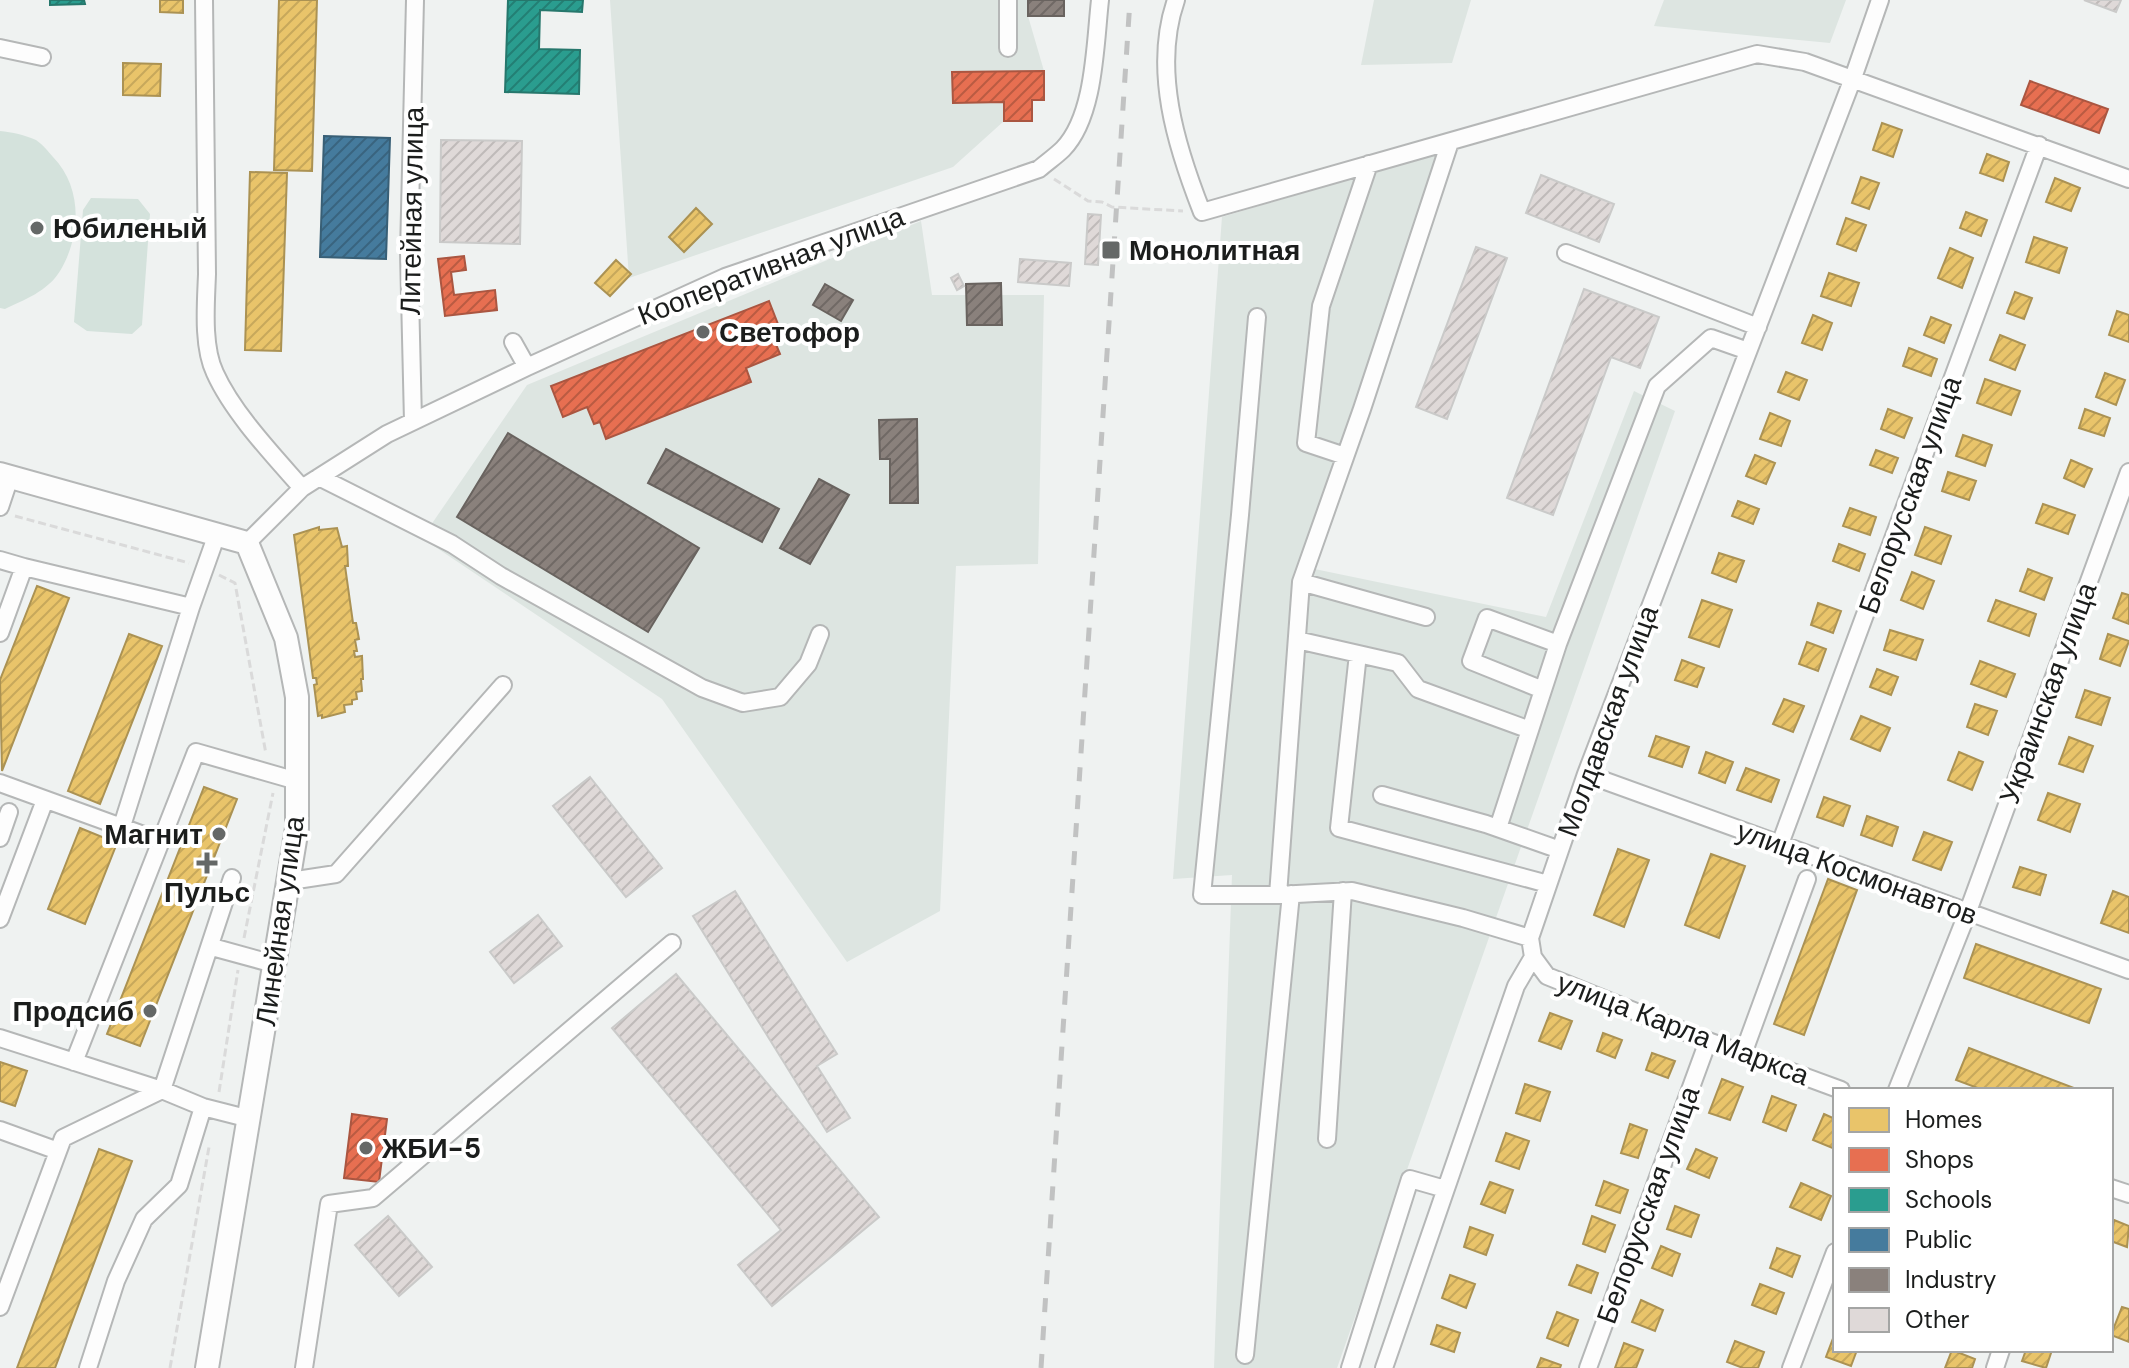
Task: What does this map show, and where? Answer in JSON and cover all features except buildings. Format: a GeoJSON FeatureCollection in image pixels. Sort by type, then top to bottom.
{"type":"FeatureCollection","features":[{"type":"Feature","properties":{"kind":"main road"},"geometry":{"type":"LineString","coordinates":[[5,475],[247,543]]}},
{"type":"Feature","properties":{"kind":"main road","name":"Линейная улица"},"geometry":{"type":"LineString","coordinates":[[207,1368],[297,828],[297,697],[286,638],[247,543]]}},
{"type":"Feature","properties":{"kind":"street"},"geometry":{"type":"LineString","coordinates":[[204,0],[205,315],[214,372],[253,432],[302,488]]}},
{"type":"Feature","properties":{"kind":"street","name":"Литейная улица"},"geometry":{"type":"LineString","coordinates":[[413,421],[409,253],[415,0]]}},
{"type":"Feature","properties":{"kind":"street"},"geometry":{"type":"LineString","coordinates":[[1008,0],[1008,48]]}},
{"type":"Feature","properties":{"kind":"street","name":"Кооперативная улица"},"geometry":{"type":"LineString","coordinates":[[247,543],[302,488],[387,434],[527,367],[725,277],[1039,169],[1064,148],[1078,127],[1092,80],[1100,0]]}},
{"type":"Feature","properties":{"kind":"street"},"geometry":{"type":"LineString","coordinates":[[1176,0],[1168,25],[1168,104],[1183,165],[1202,212],[1757,54],[1805,62],[1853,78],[2129,179]]}},
{"type":"Feature","properties":{"kind":"street","name":"Молдавская улица"},"geometry":{"type":"LineString","coordinates":[[1533,957],[1530,938],[1586,774],[1853,78],[1880,0]]}},
{"type":"Feature","properties":{"kind":"street"},"geometry":{"type":"LineString","coordinates":[[0,48],[42,57]]}},
{"type":"Feature","properties":{"kind":"street"},"geometry":{"type":"LineString","coordinates":[[1245,1355],[1285,895],[1301,582],[1450,142]]}},
{"type":"Feature","properties":{"kind":"street","name":"Белорусская улица"},"geometry":{"type":"LineString","coordinates":[[1780,844],[2039,145]]}},
{"type":"Feature","properties":{"kind":"street"},"geometry":{"type":"LineString","coordinates":[[1345,456],[1306,443],[1321,306],[1369,164]]}},
{"type":"Feature","properties":{"kind":"street"},"geometry":{"type":"LineString","coordinates":[[1566,253],[1758,327]]}},
{"type":"Feature","properties":{"kind":"street"},"geometry":{"type":"LineString","coordinates":[[1257,317],[1202,895],[1352,891],[1530,938]]}},
{"type":"Feature","properties":{"kind":"street"},"geometry":{"type":"LineString","coordinates":[[1498,828],[1558,644],[1657,386],[1711,338],[1748,351]]}},
{"type":"Feature","properties":{"kind":"street"},"geometry":{"type":"LineString","coordinates":[[513,342],[527,367]]}},
{"type":"Feature","properties":{"kind":"street","name":"Украинская улица"},"geometry":{"type":"LineString","coordinates":[[1898,1088],[1967,914],[2129,472]]}},
{"type":"Feature","properties":{"kind":"street"},"geometry":{"type":"LineString","coordinates":[[0,507],[5,475]]}},
{"type":"Feature","properties":{"kind":"street"},"geometry":{"type":"LineString","coordinates":[[319,477],[452,544],[501,576],[702,688],[743,703],[780,697],[808,664],[820,634]]}},
{"type":"Feature","properties":{"kind":"street"},"geometry":{"type":"LineString","coordinates":[[122,826],[217,534]]}},
{"type":"Feature","properties":{"kind":"street"},"geometry":{"type":"LineString","coordinates":[[0,560],[191,607]]}},
{"type":"Feature","properties":{"kind":"street"},"geometry":{"type":"LineString","coordinates":[[0,633],[24,567]]}},
{"type":"Feature","properties":{"kind":"street"},"geometry":{"type":"LineString","coordinates":[[1301,582],[1426,617]]}},
{"type":"Feature","properties":{"kind":"street"},"geometry":{"type":"LineString","coordinates":[[1543,690],[1471,661],[1487,618],[1558,644]]}},
{"type":"Feature","properties":{"kind":"street"},"geometry":{"type":"LineString","coordinates":[[1297,640],[1398,663],[1418,689],[1530,730]]}},
{"type":"Feature","properties":{"kind":"street"},"geometry":{"type":"LineString","coordinates":[[1358,654],[1339,828],[1548,884]]}},
{"type":"Feature","properties":{"kind":"street"},"geometry":{"type":"LineString","coordinates":[[290,881],[336,874],[503,685]]}},
{"type":"Feature","properties":{"kind":"street"},"geometry":{"type":"LineString","coordinates":[[74,1062],[196,752],[297,781]]}},
{"type":"Feature","properties":{"kind":"street","name":"улица Космонавтов"},"geometry":{"type":"LineString","coordinates":[[1586,774],[2129,970]]}},
{"type":"Feature","properties":{"kind":"street"},"geometry":{"type":"LineString","coordinates":[[0,783],[160,841]]}},
{"type":"Feature","properties":{"kind":"street"},"geometry":{"type":"LineString","coordinates":[[1382,795],[1498,828],[1560,850]]}},
{"type":"Feature","properties":{"kind":"street"},"geometry":{"type":"LineString","coordinates":[[0,919],[45,800]]}},
{"type":"Feature","properties":{"kind":"street"},"geometry":{"type":"LineString","coordinates":[[0,838],[9,812]]}},
{"type":"Feature","properties":{"kind":"street"},"geometry":{"type":"LineString","coordinates":[[0,1307],[63,1138],[162,1090],[212,947],[232,878]]}},
{"type":"Feature","properties":{"kind":"street"},"geometry":{"type":"LineString","coordinates":[[1743,1054],[1807,879]]}},
{"type":"Feature","properties":{"kind":"street"},"geometry":{"type":"LineString","coordinates":[[1327,1139],[1343,891]]}},
{"type":"Feature","properties":{"kind":"street"},"geometry":{"type":"LineString","coordinates":[[304,1368],[329,1204],[373,1198],[672,943]]}},
{"type":"Feature","properties":{"kind":"street"},"geometry":{"type":"LineString","coordinates":[[212,947],[274,964]]}},
{"type":"Feature","properties":{"kind":"street"},"geometry":{"type":"LineString","coordinates":[[1384,1368],[1516,986],[1533,957]]}},
{"type":"Feature","properties":{"kind":"street","name":"улица Карла Маркса"},"geometry":{"type":"LineString","coordinates":[[1533,957],[1547,976],[1836,1088]]}},
{"type":"Feature","properties":{"kind":"street"},"geometry":{"type":"LineString","coordinates":[[0,1038],[250,1119]]}},
{"type":"Feature","properties":{"kind":"street","name":"Белорусская улица"},"geometry":{"type":"LineString","coordinates":[[1588,1368],[1708,1041]]}},
{"type":"Feature","properties":{"kind":"street"},"geometry":{"type":"LineString","coordinates":[[88,1368],[116,1281],[144,1219],[179,1185],[210,1108]]}},
{"type":"Feature","properties":{"kind":"street"},"geometry":{"type":"LineString","coordinates":[[0,1130],[58,1151]]}},
{"type":"Feature","properties":{"kind":"street"},"geometry":{"type":"LineString","coordinates":[[1350,1368],[1410,1179],[1445,1189]]}},
{"type":"Feature","properties":{"kind":"street"},"geometry":{"type":"LineString","coordinates":[[1791,1368],[1833,1257]]}},
{"type":"Feature","properties":{"kind":"path"},"geometry":{"type":"LineString","coordinates":[[1039,169],[1088,201],[1102,202],[1112,207],[1202,212]]}},
{"type":"Feature","properties":{"kind":"path"},"geometry":{"type":"LineString","coordinates":[[210,1108],[273,791]]}},
{"type":"Feature","properties":{"kind":"path"},"geometry":{"type":"LineString","coordinates":[[170,1368],[211,1139]]}},
{"type":"Feature","properties":{"kind":"shaded area"},"geometry":{"type":"Polygon","coordinates":[[[610,0],[1028,0],[1028,16],[1044,71],[1044,100],[1032,100],[1032,121],[1004,121],[953,167],[629,278],[610,0]]]}},
{"type":"Feature","properties":{"kind":"shaded area"},"geometry":{"type":"Polygon","coordinates":[[[1374,0],[1471,0],[1452,63],[1361,65],[1374,0]]]}},
{"type":"Feature","properties":{"kind":"shaded area"},"geometry":{"type":"Polygon","coordinates":[[[1664,0],[1846,0],[1830,43],[1654,26],[1664,0]]]}},
{"type":"Feature","properties":{"kind":"shaded area","name":"Юбиленый"},"geometry":{"type":"Polygon","coordinates":[[[0,131],[32,138],[47,150],[70,183],[76,212],[72,243],[55,278],[35,294],[5,309],[0,308],[0,131]]]}},
{"type":"Feature","properties":{"kind":"shaded area"},"geometry":{"type":"Polygon","coordinates":[[[1440,152],[1300,566],[1546,617],[1634,391],[1675,411],[1337,1368],[1214,1368],[1232,875],[1173,879],[1222,217],[1440,152]]]}},
{"type":"Feature","properties":{"kind":"shaded area"},"geometry":{"type":"Polygon","coordinates":[[[91,198],[138,199],[150,214],[142,325],[132,334],[87,331],[74,322],[83,210],[91,198]]]}},
{"type":"Feature","properties":{"kind":"shaded area"},"geometry":{"type":"Polygon","coordinates":[[[921,221],[932,295],[1044,295],[1038,564],[956,566],[940,911],[847,962],[662,699],[422,538],[527,385],[921,221]]]}},
{"type":"Feature","properties":{"kind":"railway"},"geometry":{"type":"LineString","coordinates":[[1041,1368],[1130,0]]}},
{"type":"Feature","properties":{"kind":"place","name":"Юбиленый"},"geometry":{"type":"Point","coordinates":[37,228]}},
{"type":"Feature","properties":{"kind":"place","name":"Монолитная"},"geometry":{"type":"Point","coordinates":[1111,250]}},
{"type":"Feature","properties":{"kind":"place","name":"Светофор"},"geometry":{"type":"Point","coordinates":[703,332]}},
{"type":"Feature","properties":{"kind":"place","name":"Магнит"},"geometry":{"type":"Point","coordinates":[219,834]}},
{"type":"Feature","properties":{"kind":"place","name":"Пульс"},"geometry":{"type":"Point","coordinates":[207,863]}},
{"type":"Feature","properties":{"kind":"place","name":"Продсиб"},"geometry":{"type":"Point","coordinates":[150,1011]}},
{"type":"Feature","properties":{"kind":"place","name":"ЖБИ-5"},"geometry":{"type":"Point","coordinates":[366,1148]}}]}
